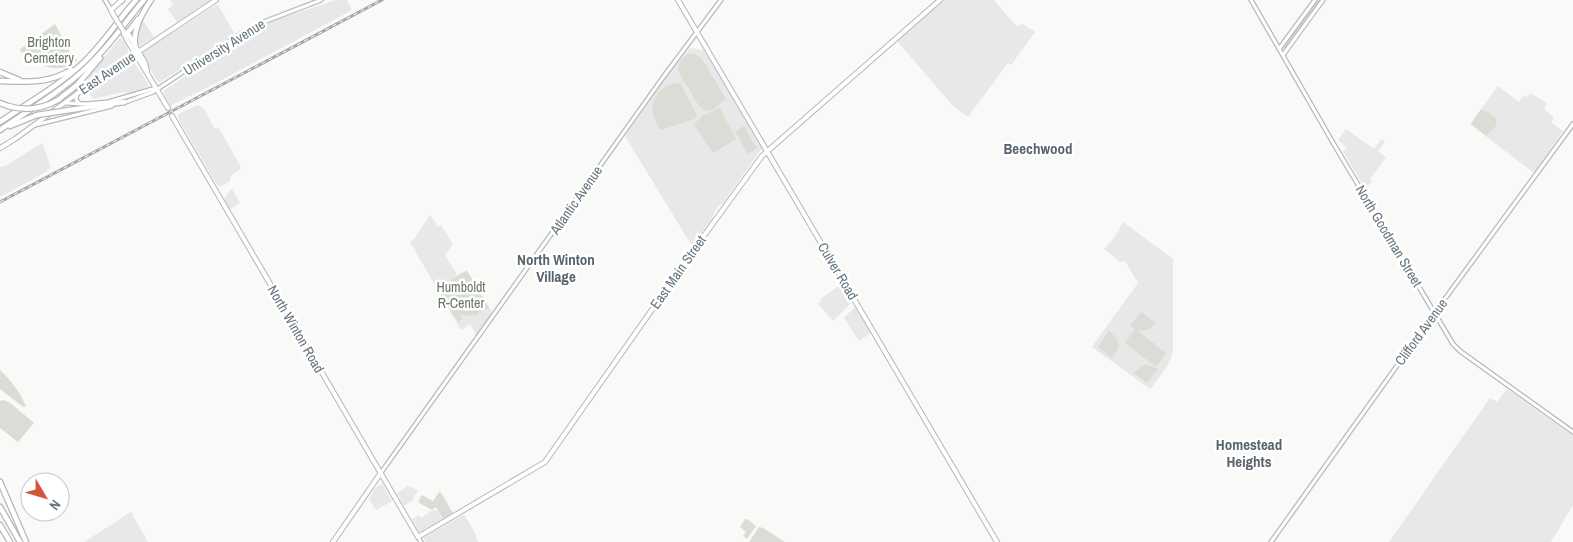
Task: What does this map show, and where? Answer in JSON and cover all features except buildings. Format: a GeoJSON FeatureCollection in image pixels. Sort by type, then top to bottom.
{"type":"FeatureCollection","features":[{"type":"Feature","properties":{"kind":"highway"},"geometry":{"type":"LineString","coordinates":[[0,122],[69,75],[94,52],[136,0]]}},
{"type":"Feature","properties":{"kind":"highway"},"geometry":{"type":"LineString","coordinates":[[0,103],[20,109],[32,109],[58,100],[86,75],[144,0]]}},
{"type":"Feature","properties":{"kind":"highway"},"geometry":{"type":"LineString","coordinates":[[125,33],[131,29],[151,0]]}},
{"type":"Feature","properties":{"kind":"highway"},"geometry":{"type":"LineString","coordinates":[[135,46],[137,27],[146,7]]}},
{"type":"Feature","properties":{"kind":"highway"},"geometry":{"type":"LineString","coordinates":[[0,130],[79,74],[95,60],[115,37]]}},
{"type":"Feature","properties":{"kind":"highway"},"geometry":{"type":"LineString","coordinates":[[0,81],[35,82],[63,75],[94,52]]}},
{"type":"Feature","properties":{"kind":"highway"},"geometry":{"type":"LineString","coordinates":[[0,72],[16,79],[35,82]]}},
{"type":"Feature","properties":{"kind":"highway"},"geometry":{"type":"LineString","coordinates":[[0,130],[20,120],[37,115],[124,102]]}},
{"type":"Feature","properties":{"kind":"highway"},"geometry":{"type":"LineString","coordinates":[[0,482],[26,542]]}},
{"type":"Feature","properties":{"kind":"highway"},"geometry":{"type":"LineString","coordinates":[[0,507],[20,542]]}},
{"type":"Feature","properties":{"kind":"highway"},"geometry":{"type":"LineString","coordinates":[[0,525],[10,542]]}},
{"type":"Feature","properties":{"kind":"main road"},"geometry":{"type":"LineString","coordinates":[[105,0],[146,64],[147,71],[168,108]]}},
{"type":"Feature","properties":{"kind":"main road","name":"East Avenue"},"geometry":{"type":"LineString","coordinates":[[0,148],[78,92],[216,0]]}},
{"type":"Feature","properties":{"kind":"main road","name":"University Avenue"},"geometry":{"type":"LineString","coordinates":[[30,127],[151,93],[239,35],[261,23],[321,0]]}},
{"type":"Feature","properties":{"kind":"main road","name":"Culver Road"},"geometry":{"type":"LineString","coordinates":[[678,0],[997,542]]}},
{"type":"Feature","properties":{"kind":"main road","name":"Atlantic Avenue"},"geometry":{"type":"LineString","coordinates":[[380,474],[664,76],[721,0]]}},
{"type":"Feature","properties":{"kind":"main road","name":"East Main Street"},"geometry":{"type":"LineString","coordinates":[[419,540],[545,462],[702,237],[767,150],[940,0]]}},
{"type":"Feature","properties":{"kind":"main road","name":"North Goodman Street"},"geometry":{"type":"LineString","coordinates":[[1251,0],[1453,344],[1573,432]]}},
{"type":"Feature","properties":{"kind":"main road"},"geometry":{"type":"LineString","coordinates":[[1279,49],[1315,0]]}},
{"type":"Feature","properties":{"kind":"main road"},"geometry":{"type":"LineString","coordinates":[[1283,55],[1323,0]]}},
{"type":"Feature","properties":{"kind":"main road"},"geometry":{"type":"LineString","coordinates":[[111,10],[122,1]]}},
{"type":"Feature","properties":{"kind":"main road"},"geometry":{"type":"LineString","coordinates":[[125,33],[135,46],[137,52]]}},
{"type":"Feature","properties":{"kind":"main road","name":"University Avenue"},"geometry":{"type":"LineString","coordinates":[[63,103],[81,104],[117,100],[157,88]]}},
{"type":"Feature","properties":{"kind":"main road"},"geometry":{"type":"LineString","coordinates":[[78,92],[76,101],[81,104]]}},
{"type":"Feature","properties":{"kind":"main road","name":"North Winton Road"},"geometry":{"type":"LineString","coordinates":[[172,116],[419,540]]}},
{"type":"Feature","properties":{"kind":"main road","name":"Clifford Avenue"},"geometry":{"type":"LineString","coordinates":[[1271,542],[1573,124]]}},
{"type":"Feature","properties":{"kind":"main road"},"geometry":{"type":"LineString","coordinates":[[333,542],[380,474]]}},
{"type":"Feature","properties":{"kind":"shaded area"},"geometry":{"type":"Polygon","coordinates":[[[170,0],[210,0],[177,22],[168,9],[173,5],[170,0]]]}},
{"type":"Feature","properties":{"kind":"shaded area"},"geometry":{"type":"Polygon","coordinates":[[[336,0],[347,0],[352,10],[170,106],[163,91],[241,39],[260,27],[281,18],[336,0]]]}},
{"type":"Feature","properties":{"kind":"shaded area"},"geometry":{"type":"Polygon","coordinates":[[[943,0],[994,0],[1015,25],[1023,24],[1035,32],[1011,65],[1008,63],[968,117],[953,106],[897,41],[943,0]]]}},
{"type":"Feature","properties":{"kind":"shaded area"},"geometry":{"type":"Polygon","coordinates":[[[218,5],[234,35],[158,82],[142,56],[143,52],[218,5]]]}},
{"type":"Feature","properties":{"kind":"shaded area"},"geometry":{"type":"Polygon","coordinates":[[[142,19],[154,37],[140,46],[136,40],[142,19]]]}},
{"type":"Feature","properties":{"kind":"shaded area"},"geometry":{"type":"Polygon","coordinates":[[[120,38],[122,38],[128,48],[128,54],[88,80],[87,78],[120,38]]]}},
{"type":"Feature","properties":{"kind":"shaded area"},"geometry":{"type":"Polygon","coordinates":[[[690,48],[704,50],[762,148],[723,204],[719,205],[712,219],[692,246],[625,136],[674,66],[690,48]]]}},
{"type":"Feature","properties":{"kind":"shaded area"},"geometry":{"type":"Polygon","coordinates":[[[133,61],[149,86],[132,93],[123,92],[92,98],[88,91],[89,89],[133,61]]]}},
{"type":"Feature","properties":{"kind":"shaded area"},"geometry":{"type":"Polygon","coordinates":[[[1498,86],[1519,102],[1524,95],[1527,97],[1531,93],[1547,104],[1544,109],[1554,117],[1551,122],[1563,131],[1534,173],[1470,124],[1498,86]]]}},
{"type":"Feature","properties":{"kind":"shaded area"},"geometry":{"type":"Polygon","coordinates":[[[198,105],[204,109],[215,129],[218,127],[241,167],[231,175],[230,181],[220,187],[217,185],[178,118],[178,114],[198,105]]]}},
{"type":"Feature","properties":{"kind":"shaded area"},"geometry":{"type":"Polygon","coordinates":[[[1346,129],[1374,149],[1382,139],[1385,142],[1378,151],[1386,157],[1365,189],[1343,151],[1347,148],[1338,140],[1346,129]]]}},
{"type":"Feature","properties":{"kind":"shaded area"},"geometry":{"type":"Polygon","coordinates":[[[42,143],[51,167],[0,197],[0,167],[5,166],[42,143]]]}},
{"type":"Feature","properties":{"kind":"shaded area"},"geometry":{"type":"Polygon","coordinates":[[[232,188],[240,203],[229,210],[224,199],[232,188]]]}},
{"type":"Feature","properties":{"kind":"shaded area"},"geometry":{"type":"Polygon","coordinates":[[[430,215],[438,227],[441,225],[453,244],[445,255],[457,275],[467,270],[493,314],[477,336],[470,324],[461,330],[410,242],[430,215]]]}},
{"type":"Feature","properties":{"kind":"shaded area"},"geometry":{"type":"Polygon","coordinates":[[[1123,222],[1173,259],[1173,349],[1166,368],[1150,389],[1092,347],[1138,283],[1125,261],[1120,262],[1104,249],[1115,237],[1123,222]]]}},
{"type":"Feature","properties":{"kind":"shaded area"},"geometry":{"type":"Polygon","coordinates":[[[842,284],[852,302],[833,321],[818,304],[821,301],[820,299],[842,284]]]}},
{"type":"Feature","properties":{"kind":"shaded area"},"geometry":{"type":"Polygon","coordinates":[[[855,307],[871,333],[859,341],[844,318],[855,307]]]}},
{"type":"Feature","properties":{"kind":"shaded area"},"geometry":{"type":"Polygon","coordinates":[[[1507,389],[1573,436],[1573,505],[1551,542],[1389,542],[1490,398],[1497,402],[1507,389]]]}},
{"type":"Feature","properties":{"kind":"shaded area"},"geometry":{"type":"Polygon","coordinates":[[[382,484],[392,501],[376,510],[369,499],[376,487],[382,484]]]}},
{"type":"Feature","properties":{"kind":"shaded area"},"geometry":{"type":"Polygon","coordinates":[[[408,486],[418,491],[414,499],[404,506],[397,493],[408,486]]]}},
{"type":"Feature","properties":{"kind":"shaded area"},"geometry":{"type":"Polygon","coordinates":[[[433,510],[438,511],[442,519],[419,532],[412,519],[419,515],[421,518],[433,510]]]}},
{"type":"Feature","properties":{"kind":"shaded area"},"geometry":{"type":"Polygon","coordinates":[[[131,512],[148,542],[84,542],[131,512]]]}},
{"type":"Feature","properties":{"kind":"shaded area"},"geometry":{"type":"Polygon","coordinates":[[[463,515],[475,533],[478,542],[425,542],[424,537],[463,515]]]}},
{"type":"Feature","properties":{"kind":"green space"},"geometry":{"type":"Polygon","coordinates":[[[1317,0],[1322,0],[1287,49],[1284,49],[1283,47],[1317,0]]]}},
{"type":"Feature","properties":{"kind":"green space","name":"Brighton Cemetery"},"geometry":{"type":"Polygon","coordinates":[[[55,24],[73,58],[76,58],[77,61],[61,68],[47,67],[19,50],[55,24]]]}},
{"type":"Feature","properties":{"kind":"green space"},"geometry":{"type":"Polygon","coordinates":[[[688,54],[695,54],[702,59],[726,99],[714,109],[707,111],[699,106],[678,71],[680,61],[688,54]]]}},
{"type":"Feature","properties":{"kind":"green space"},"geometry":{"type":"Polygon","coordinates":[[[680,83],[697,115],[695,119],[661,130],[653,115],[654,100],[664,88],[680,83]]]}},
{"type":"Feature","properties":{"kind":"green space"},"geometry":{"type":"Polygon","coordinates":[[[720,108],[736,139],[713,153],[694,124],[704,115],[720,108]]]}},
{"type":"Feature","properties":{"kind":"green space"},"geometry":{"type":"Polygon","coordinates":[[[1481,110],[1488,112],[1496,119],[1496,126],[1486,136],[1471,124],[1481,110]]]}},
{"type":"Feature","properties":{"kind":"green space"},"geometry":{"type":"Polygon","coordinates":[[[744,126],[757,148],[748,154],[735,132],[744,126]]]}},
{"type":"Feature","properties":{"kind":"green space","name":"Humboldt R-Center"},"geometry":{"type":"Polygon","coordinates":[[[467,271],[489,308],[479,313],[476,308],[479,314],[474,317],[473,314],[468,317],[467,314],[464,316],[461,314],[462,319],[458,322],[455,317],[460,314],[454,317],[437,288],[467,271]]]}},
{"type":"Feature","properties":{"kind":"green space"},"geometry":{"type":"Polygon","coordinates":[[[1141,312],[1156,323],[1147,330],[1137,330],[1166,353],[1156,367],[1125,343],[1135,329],[1130,326],[1141,312]]]}},
{"type":"Feature","properties":{"kind":"green space"},"geometry":{"type":"Polygon","coordinates":[[[1109,331],[1118,341],[1117,350],[1112,358],[1098,347],[1109,331]]]}},
{"type":"Feature","properties":{"kind":"green space"},"geometry":{"type":"Polygon","coordinates":[[[1146,364],[1158,369],[1147,383],[1134,373],[1146,364]]]}},
{"type":"Feature","properties":{"kind":"green space"},"geometry":{"type":"Polygon","coordinates":[[[0,370],[15,387],[26,406],[23,407],[0,389],[0,370]]]}},
{"type":"Feature","properties":{"kind":"green space"},"geometry":{"type":"Polygon","coordinates":[[[0,401],[9,402],[34,423],[18,442],[0,428],[0,401]]]}},
{"type":"Feature","properties":{"kind":"green space"},"geometry":{"type":"Polygon","coordinates":[[[440,491],[453,513],[443,519],[436,507],[432,510],[418,502],[422,495],[433,501],[440,491]]]}},
{"type":"Feature","properties":{"kind":"green space"},"geometry":{"type":"Polygon","coordinates":[[[745,519],[756,526],[747,539],[743,536],[746,532],[740,527],[745,519]]]}},
{"type":"Feature","properties":{"kind":"green space"},"geometry":{"type":"Polygon","coordinates":[[[759,527],[763,528],[785,542],[749,542],[759,527]]]}},
{"type":"Feature","properties":{"kind":"railway"},"geometry":{"type":"LineString","coordinates":[[0,202],[382,0]]}},
{"type":"Feature","properties":{"kind":"district","name":"Beechwood"},"geometry":{"type":"Point","coordinates":[1038,149]}},
{"type":"Feature","properties":{"kind":"district","name":"North Winton Village"},"geometry":{"type":"Point","coordinates":[556,268]}},
{"type":"Feature","properties":{"kind":"district","name":"Homestead Heights"},"geometry":{"type":"Point","coordinates":[1249,454]}}]}
